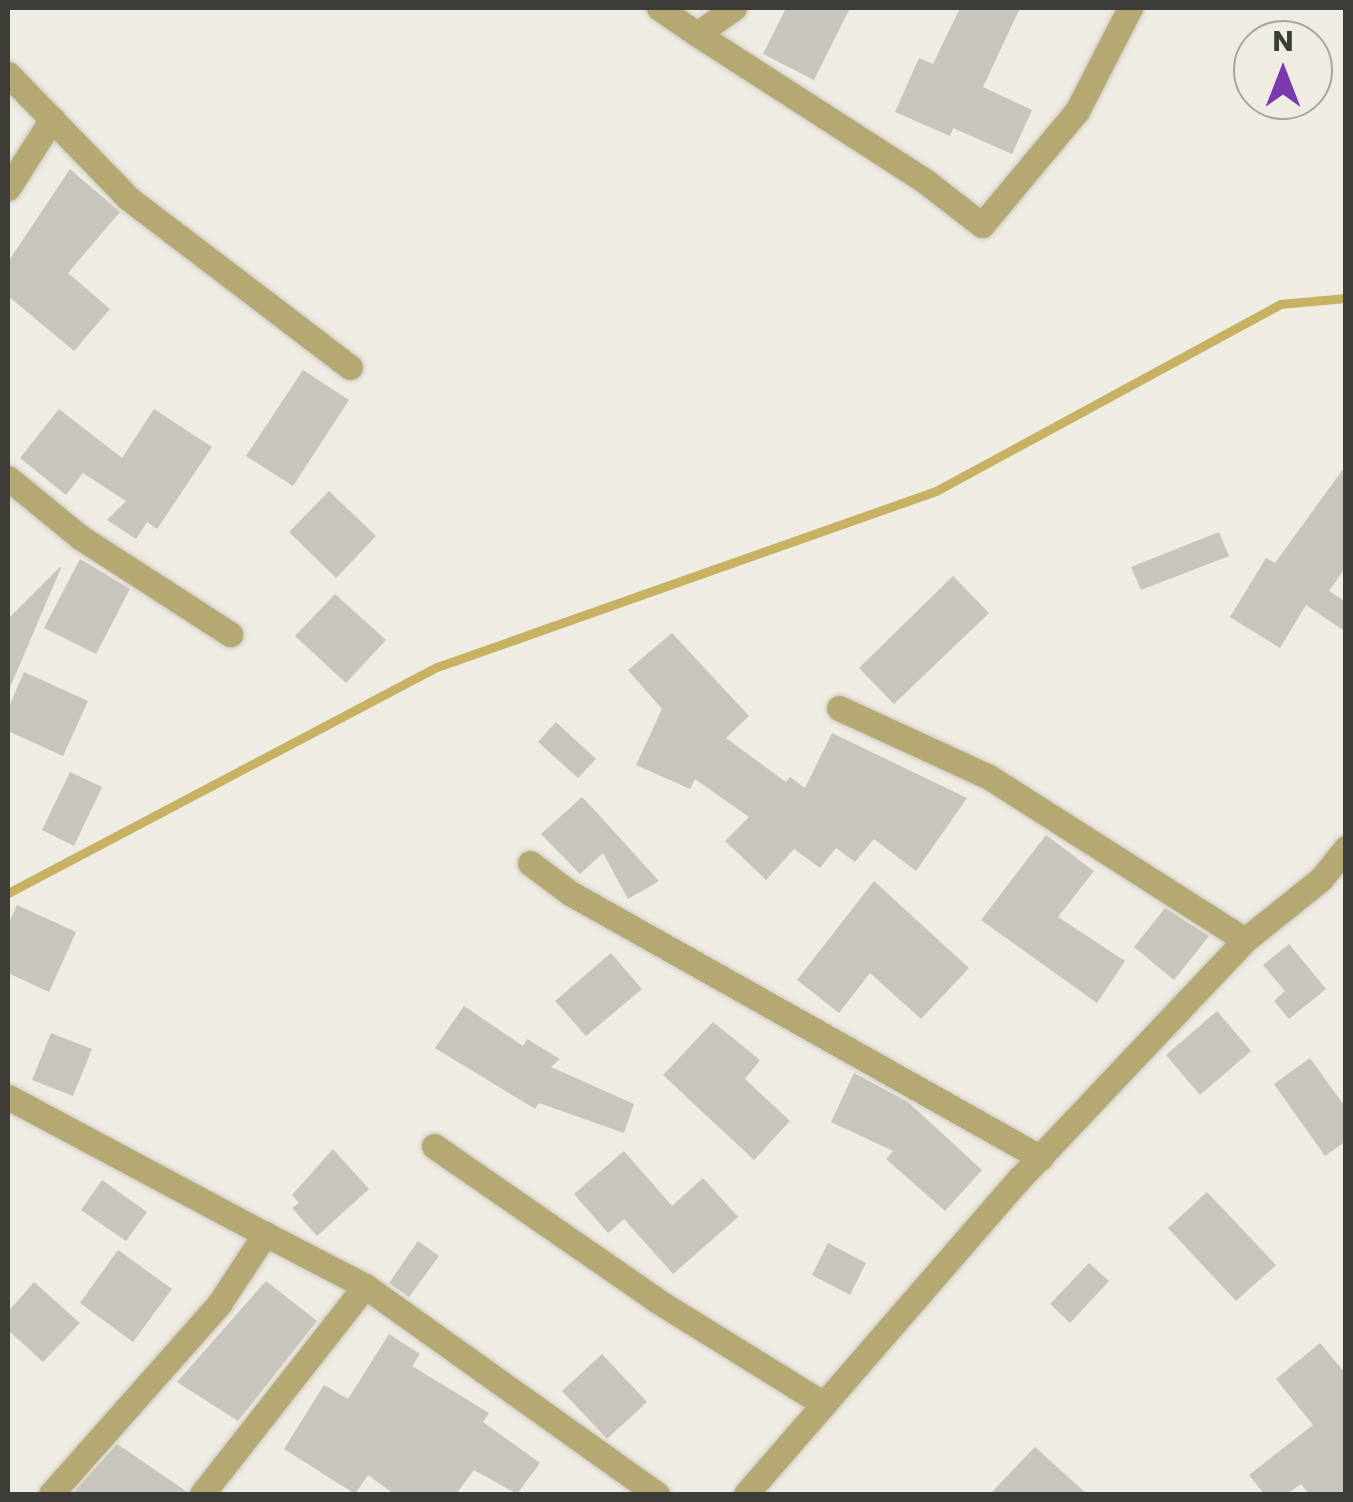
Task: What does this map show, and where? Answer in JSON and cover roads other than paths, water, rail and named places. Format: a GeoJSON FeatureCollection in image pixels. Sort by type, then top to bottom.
{"type":"FeatureCollection","features":[{"type":"Feature","properties":{"kind":"street"},"geometry":{"type":"LineString","coordinates":[[659,8],[982,225],[1077,111],[1130,8]]}},
{"type":"Feature","properties":{"kind":"street"},"geometry":{"type":"LineString","coordinates":[[698,34],[734,8]]}},
{"type":"Feature","properties":{"kind":"street"},"geometry":{"type":"LineString","coordinates":[[8,74],[141,210],[350,367]]}},
{"type":"Feature","properties":{"kind":"street"},"geometry":{"type":"LineString","coordinates":[[8,188],[52,119]]}},
{"type":"Feature","properties":{"kind":"street"},"geometry":{"type":"LineString","coordinates":[[8,478],[80,537],[230,634]]}},
{"type":"Feature","properties":{"kind":"street"},"geometry":{"type":"LineString","coordinates":[[839,708],[989,777],[1245,940]]}},
{"type":"Feature","properties":{"kind":"street"},"geometry":{"type":"LineString","coordinates":[[746,1494],[1041,1158],[1245,940],[1320,879],[1345,850]]}},
{"type":"Feature","properties":{"kind":"street"},"geometry":{"type":"LineString","coordinates":[[530,863],[1041,1158]]}},
{"type":"Feature","properties":{"kind":"street"},"geometry":{"type":"LineString","coordinates":[[8,1097],[365,1286],[657,1494]]}},
{"type":"Feature","properties":{"kind":"street"},"geometry":{"type":"LineString","coordinates":[[434,1146],[656,1300],[824,1404]]}},
{"type":"Feature","properties":{"kind":"street"},"geometry":{"type":"LineString","coordinates":[[51,1494],[218,1304],[264,1234]]}},
{"type":"Feature","properties":{"kind":"street"},"geometry":{"type":"LineString","coordinates":[[202,1494],[365,1286]]}},
{"type":"Feature","properties":{"kind":"waterway"},"geometry":{"type":"LineString","coordinates":[[8,893],[437,667],[936,491],[1280,304],[1346,298]]}}]}
